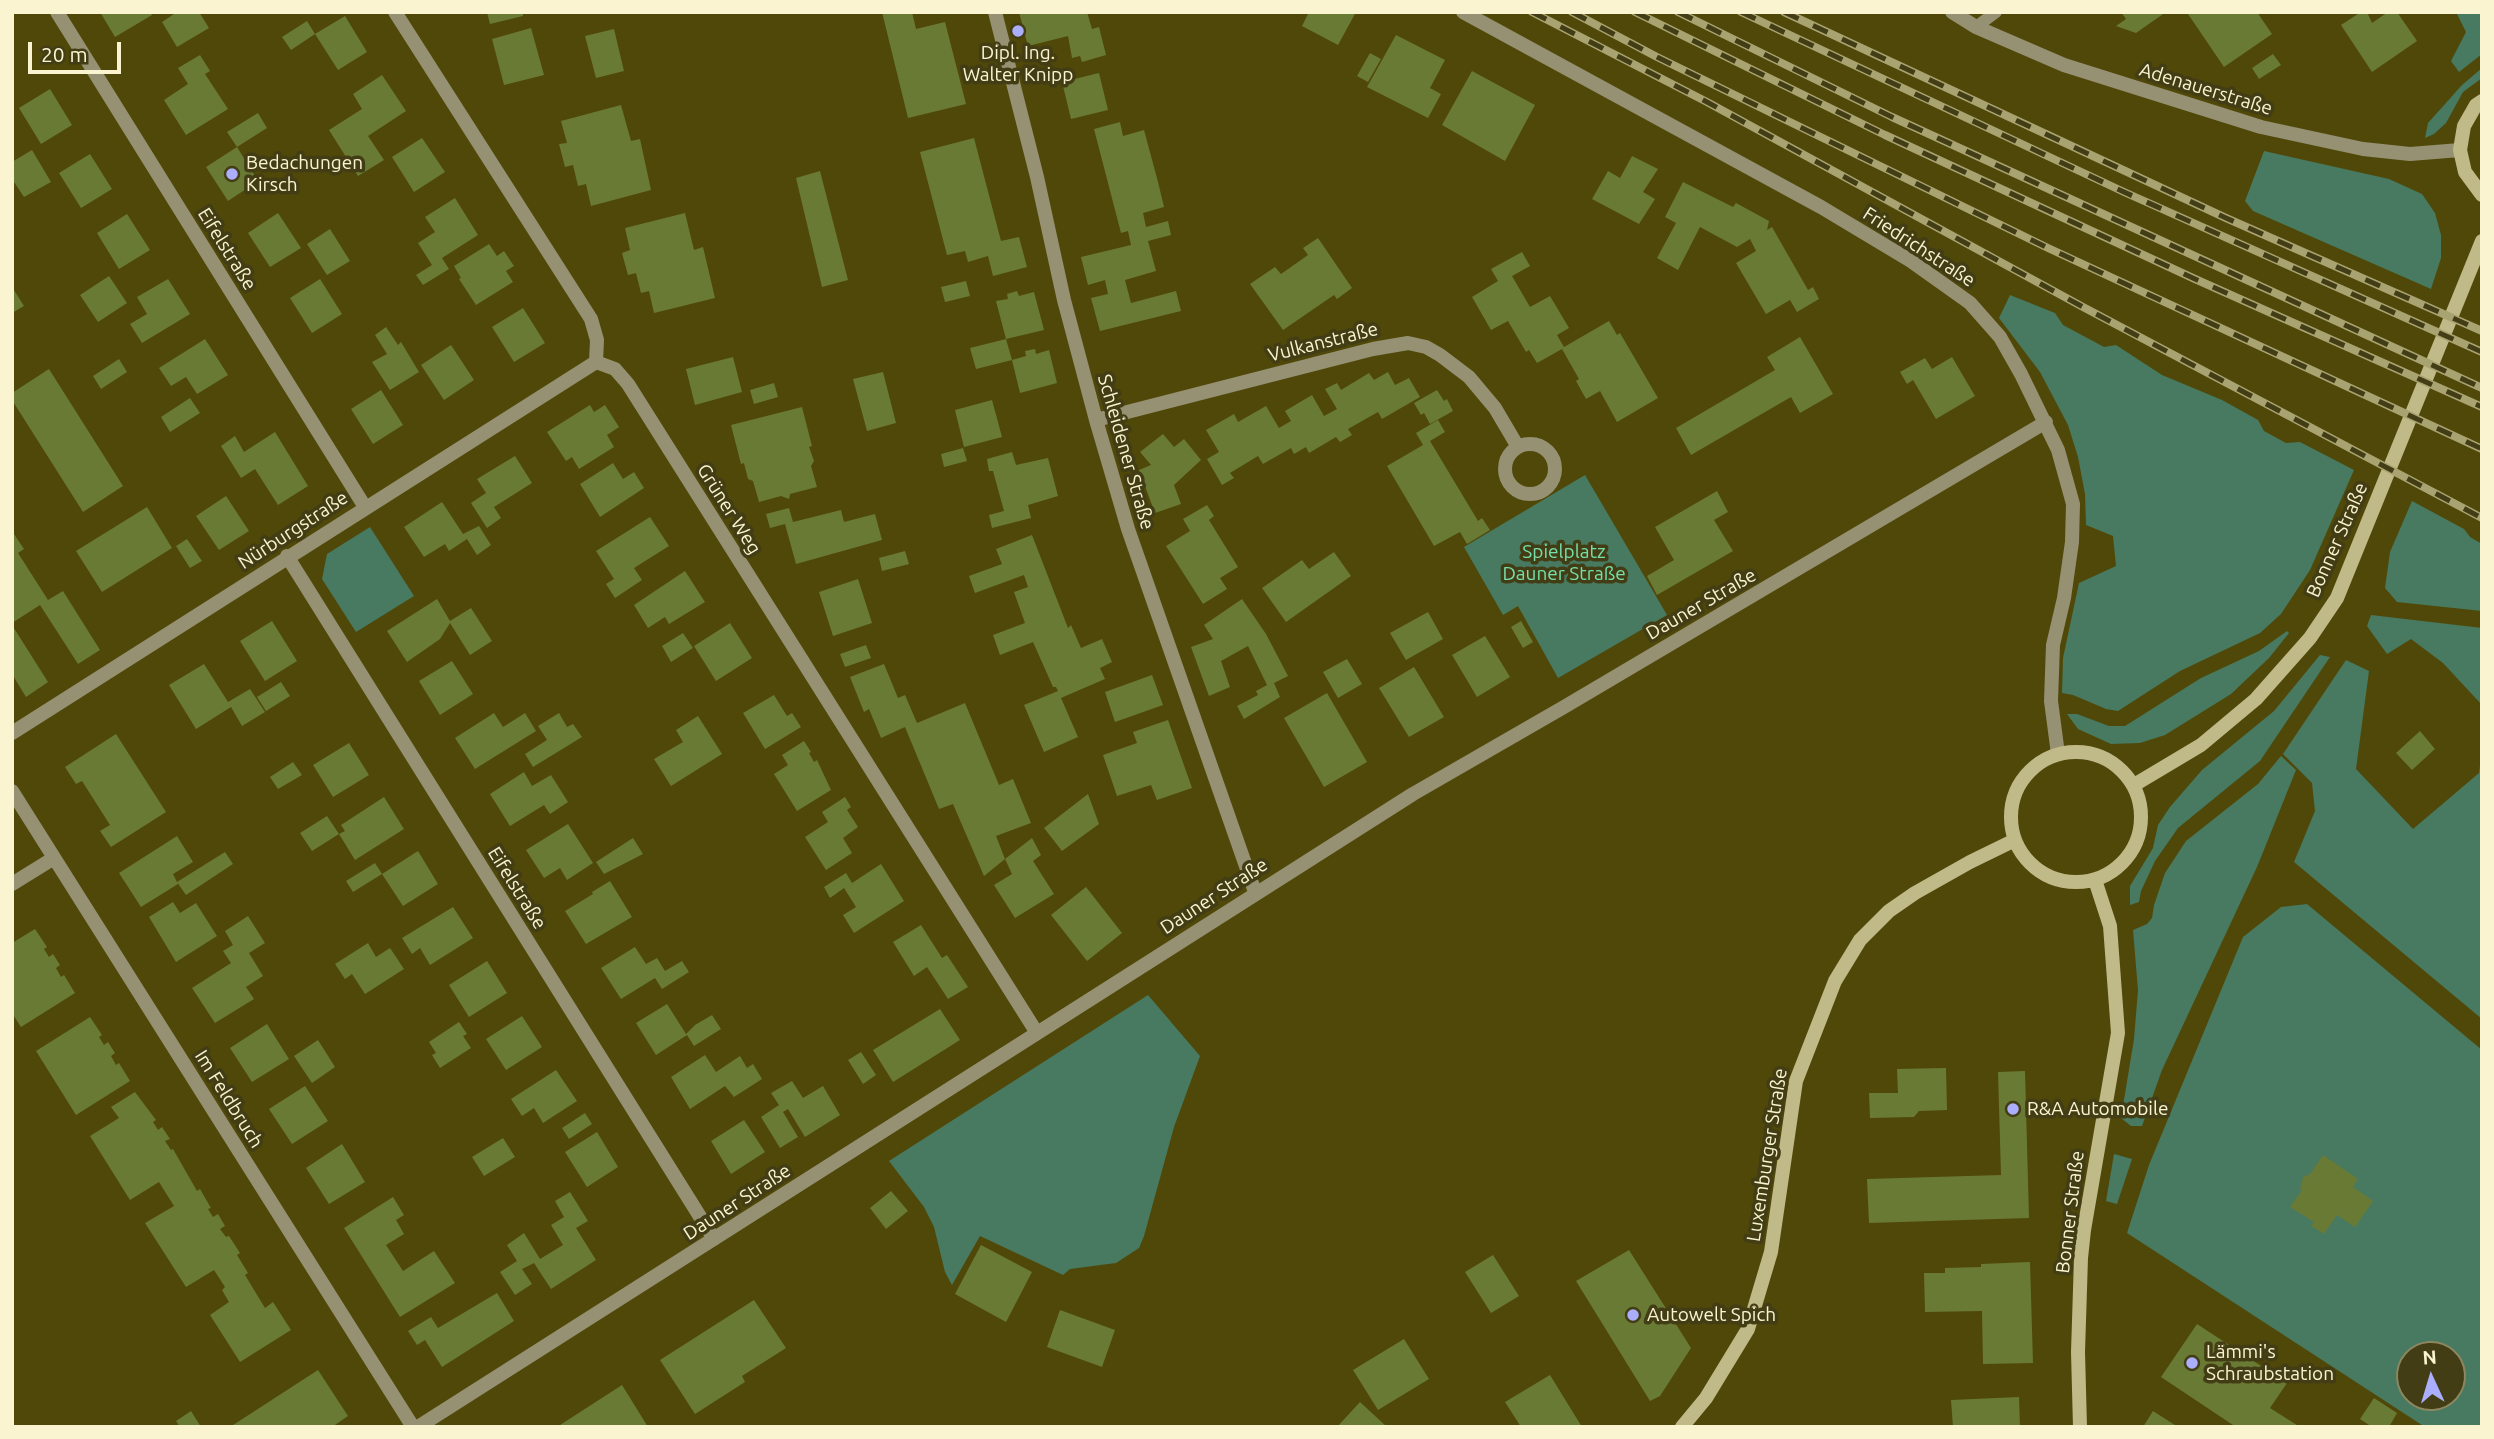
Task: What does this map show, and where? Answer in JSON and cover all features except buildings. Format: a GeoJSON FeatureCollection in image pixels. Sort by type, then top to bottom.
{"type":"FeatureCollection","features":[{"type":"Feature","properties":{"kind":"main road"},"geometry":{"type":"LineString","coordinates":[[2482,100],[2464,126],[2460,150],[2465,173],[2482,195]]}},
{"type":"Feature","properties":{"kind":"main road","name":"Bonner Straße"},"geometry":{"type":"LineString","coordinates":[[2134,785],[2201,745],[2256,699],[2309,638],[2337,598],[2482,240]]}},
{"type":"Feature","properties":{"kind":"main road"},"geometry":{"type":"LineString","coordinates":[[2080,751],[2101,756],[2120,768],[2134,785],[2141,803],[2142,823],[2137,842],[2127,858],[2113,871],[2095,880],[2076,883],[2048,876],[2025,857],[2015,841],[2011,819],[2013,798],[2023,779],[2038,763],[2058,754],[2080,751]]}},
{"type":"Feature","properties":{"kind":"main road","name":"Luxemburger Straße"},"geometry":{"type":"LineString","coordinates":[[1682,1427],[1706,1398],[1748,1329],[1771,1252],[1796,1081],[1835,981],[1860,940],[1889,911],[1970,862],[2015,841]]}},
{"type":"Feature","properties":{"kind":"main road","name":"Bonner Straße"},"geometry":{"type":"LineString","coordinates":[[2080,1427],[2078,1352],[2082,1249],[2118,1033],[2110,926],[2095,880]]}},
{"type":"Feature","properties":{"kind":"street","name":"Eifelstraße"},"geometry":{"type":"LineString","coordinates":[[57,12],[365,507]]}},
{"type":"Feature","properties":{"kind":"street"},"geometry":{"type":"LineString","coordinates":[[395,12],[590,319],[597,340],[596,362]]}},
{"type":"Feature","properties":{"kind":"street","name":"Schleidener Straße"},"geometry":{"type":"LineString","coordinates":[[995,12],[1064,300],[1128,529],[1255,892]]}},
{"type":"Feature","properties":{"kind":"street","name":"Friedrichstraße"},"geometry":{"type":"LineString","coordinates":[[1463,12],[1821,207],[1911,261],[1969,303],[2000,337],[2046,422],[2073,503],[2073,542],[2053,645],[2051,701],[2058,754]]}},
{"type":"Feature","properties":{"kind":"street","name":"Adenauerstraße"},"geometry":{"type":"LineString","coordinates":[[1952,12],[1976,27],[2064,65],[2261,127],[2363,149],[2410,154],[2460,150]]}},
{"type":"Feature","properties":{"kind":"street","name":"Vulkanstraße"},"geometry":{"type":"LineString","coordinates":[[1096,420],[1373,349],[1408,343],[1426,347],[1469,377],[1495,408],[1518,447]]}},
{"type":"Feature","properties":{"kind":"street","name":"Nürburgstraße"},"geometry":{"type":"LineString","coordinates":[[12,733],[596,362]]}},
{"type":"Feature","properties":{"kind":"street","name":"Grüner Weg"},"geometry":{"type":"LineString","coordinates":[[596,362],[614,369],[628,384],[1037,1033]]}},
{"type":"Feature","properties":{"kind":"street","name":"Dauner Straße"},"geometry":{"type":"LineString","coordinates":[[416,1427],[1413,794],[2046,422]]}},
{"type":"Feature","properties":{"kind":"street","name":"Eifelstraße"},"geometry":{"type":"LineString","coordinates":[[287,556],[714,1239]]}},
{"type":"Feature","properties":{"kind":"street","name":"Im Feldbruch"},"geometry":{"type":"LineString","coordinates":[[12,791],[416,1427]]}},
{"type":"Feature","properties":{"kind":"street"},"geometry":{"type":"LineString","coordinates":[[12,884],[54,858]]}},
{"type":"Feature","properties":{"kind":"lane"},"geometry":{"type":"LineString","coordinates":[[1976,27],[1996,12]]}},
{"type":"Feature","properties":{"kind":"green space"},"geometry":{"type":"Polygon","coordinates":[[[2456,12],[2482,12],[2482,54],[2459,72],[2451,61],[2466,32],[2456,12]]]}},
{"type":"Feature","properties":{"kind":"green space"},"geometry":{"type":"Polygon","coordinates":[[[2482,68],[2482,78],[2463,92],[2446,123],[2425,138],[2428,123],[2462,85],[2482,68]]]}},
{"type":"Feature","properties":{"kind":"green space"},"geometry":{"type":"Polygon","coordinates":[[[2264,151],[2389,179],[2422,194],[2435,213],[2441,235],[2441,258],[2431,289],[2253,211],[2245,201],[2264,151]]]}},
{"type":"Feature","properties":{"kind":"green space"},"geometry":{"type":"Polygon","coordinates":[[[2010,295],[2055,313],[2063,325],[2104,347],[2116,345],[2162,375],[2222,400],[2258,420],[2264,431],[2286,443],[2300,442],[2354,470],[2310,570],[2281,614],[2260,633],[2180,671],[2118,711],[2062,693],[2063,658],[2079,583],[2116,566],[2113,536],[2086,525],[2085,494],[2068,425],[2040,372],[1999,318],[2010,295]]]}},
{"type":"Feature","properties":{"kind":"green space","name":"Spielplatz Dauner Straße"},"geometry":{"type":"Polygon","coordinates":[[[1585,475],[1667,615],[1558,678],[1518,606],[1503,615],[1464,547],[1585,475]]]}},
{"type":"Feature","properties":{"kind":"green space"},"geometry":{"type":"Polygon","coordinates":[[[2412,501],[2464,529],[2470,537],[2482,544],[2482,611],[2397,602],[2385,588],[2390,552],[2412,501]]]}},
{"type":"Feature","properties":{"kind":"green space"},"geometry":{"type":"Polygon","coordinates":[[[370,527],[414,596],[356,632],[322,579],[327,554],[370,527]]]}},
{"type":"Feature","properties":{"kind":"green space"},"geometry":{"type":"Polygon","coordinates":[[[2371,615],[2482,628],[2482,705],[2443,663],[2411,639],[2387,654],[2367,626],[2371,615]]]}},
{"type":"Feature","properties":{"kind":"green space"},"geometry":{"type":"Polygon","coordinates":[[[2287,631],[2289,633],[2269,658],[2231,694],[2165,735],[2140,743],[2111,744],[2078,729],[2067,714],[2077,714],[2109,726],[2125,726],[2201,678],[2259,651],[2287,631]]]}},
{"type":"Feature","properties":{"kind":"green space"},"geometry":{"type":"Polygon","coordinates":[[[2320,655],[2330,657],[2260,761],[2178,828],[2155,861],[2141,891],[2139,902],[2130,905],[2130,886],[2153,848],[2158,825],[2170,807],[2202,770],[2274,711],[2320,655]]]}},
{"type":"Feature","properties":{"kind":"green space"},"geometry":{"type":"Polygon","coordinates":[[[2346,660],[2369,671],[2356,769],[2413,829],[2479,773],[2482,750],[2482,1019],[2294,862],[2315,811],[2312,783],[2283,754],[2346,660]]]}},
{"type":"Feature","properties":{"kind":"green space"},"geometry":{"type":"Polygon","coordinates":[[[2281,756],[2296,770],[2257,867],[2162,1070],[2142,1126],[2131,1126],[2121,1118],[2134,1039],[2138,990],[2133,930],[2147,924],[2152,918],[2165,873],[2186,841],[2258,784],[2281,756]]]}},
{"type":"Feature","properties":{"kind":"green space"},"geometry":{"type":"Polygon","coordinates":[[[2307,904],[2482,1050],[2482,1427],[2425,1427],[2400,1411],[2466,1411],[2466,1341],[2396,1341],[2396,1408],[2127,1233],[2149,1165],[2243,937],[2281,907],[2307,904]]]}},
{"type":"Feature","properties":{"kind":"green space"},"geometry":{"type":"Polygon","coordinates":[[[1148,995],[1200,1056],[1174,1127],[1139,1248],[1116,1263],[1070,1269],[1063,1275],[980,1236],[952,1285],[945,1272],[934,1227],[924,1207],[889,1161],[1148,995]]]}},
{"type":"Feature","properties":{"kind":"green space"},"geometry":{"type":"Polygon","coordinates":[[[2114,1154],[2132,1159],[2117,1204],[2106,1201],[2114,1154]]]}},
{"type":"Feature","properties":{"kind":"railway"},"geometry":{"type":"LineString","coordinates":[[1532,12],[1707,102],[2083,307],[2482,518]]}},
{"type":"Feature","properties":{"kind":"railway"},"geometry":{"type":"LineString","coordinates":[[1572,12],[1657,57],[2048,248],[2482,449]]}},
{"type":"Feature","properties":{"kind":"railway"},"geometry":{"type":"LineString","coordinates":[[1635,12],[1885,135],[2195,279],[2482,407]]}},
{"type":"Feature","properties":{"kind":"railway"},"geometry":{"type":"LineString","coordinates":[[1678,12],[1892,117],[2482,388]]}},
{"type":"Feature","properties":{"kind":"railway"},"geometry":{"type":"LineString","coordinates":[[1741,12],[2124,192],[2482,352]]}},
{"type":"Feature","properties":{"kind":"railway"},"geometry":{"type":"LineString","coordinates":[[1784,12],[2226,218],[2482,331]]}},
{"type":"Feature","properties":{"kind":"place","name":"Dipl. Ing. Walter Knipp"},"geometry":{"type":"Point","coordinates":[1018,31]}},
{"type":"Feature","properties":{"kind":"place","name":"Bedachungen Kirsch"},"geometry":{"type":"Point","coordinates":[232,174]}},
{"type":"Feature","properties":{"kind":"place","name":"R&A Automobile"},"geometry":{"type":"Point","coordinates":[2013,1109]}},
{"type":"Feature","properties":{"kind":"place","name":"Autowelt Spich"},"geometry":{"type":"Point","coordinates":[1633,1315]}},
{"type":"Feature","properties":{"kind":"place","name":"Lämmi's Schraubstation"},"geometry":{"type":"Point","coordinates":[2192,1363]}}]}
